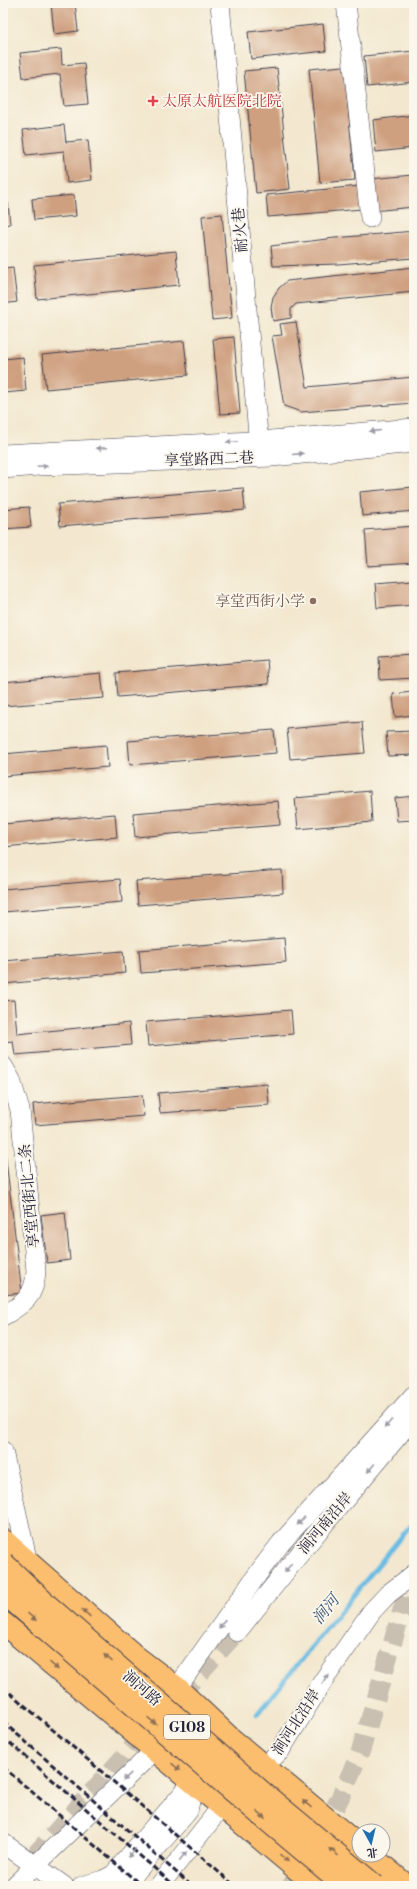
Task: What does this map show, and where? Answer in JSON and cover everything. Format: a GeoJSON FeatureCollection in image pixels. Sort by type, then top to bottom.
{"type":"FeatureCollection","features":[{"type":"Feature","properties":{"kind":"main road","name":"涧河路"},"geometry":{"type":"LineString","coordinates":[[3,1540],[135,1656],[177,1688],[230,1738],[351,1839]]}},
{"type":"Feature","properties":{"kind":"main road","name":"涧河路"},"geometry":{"type":"LineString","coordinates":[[3,1563],[47,1605],[252,1783],[375,1886]]}},
{"type":"Feature","properties":{"kind":"main road","name":"涧河路"},"geometry":{"type":"LineString","coordinates":[[3,1592],[242,1799],[346,1886]]}},
{"type":"Feature","properties":{"kind":"main road"},"geometry":{"type":"LineString","coordinates":[[3,1623],[317,1886]]}},
{"type":"Feature","properties":{"kind":"main road"},"geometry":{"type":"LineString","coordinates":[[98,1702],[108,1705],[126,1703],[139,1690],[143,1672],[141,1665],[135,1656]]}},
{"type":"Feature","properties":{"kind":"main road"},"geometry":{"type":"LineString","coordinates":[[380,1863],[407,1886]]}},
{"type":"Feature","properties":{"kind":"street","name":"耐火巷"},"geometry":{"type":"LineString","coordinates":[[220,3],[266,449]]}},
{"type":"Feature","properties":{"kind":"street","name":"耐火巷"},"geometry":{"type":"LineString","coordinates":[[230,3],[266,449]]}},
{"type":"Feature","properties":{"kind":"street"},"geometry":{"type":"LineString","coordinates":[[346,3],[370,218]]}},
{"type":"Feature","properties":{"kind":"street","name":"享堂路西二巷"},"geometry":{"type":"LineString","coordinates":[[3,469],[266,449],[414,428]]}},
{"type":"Feature","properties":{"kind":"street","name":"享堂路西二巷"},"geometry":{"type":"LineString","coordinates":[[3,454],[266,449],[414,443]]}},
{"type":"Feature","properties":{"kind":"street","name":"享堂西街北二条"},"geometry":{"type":"LineString","coordinates":[[3,1066],[11,1080],[20,1110],[36,1284],[22,1305],[3,1316]]}},
{"type":"Feature","properties":{"kind":"street"},"geometry":{"type":"LineString","coordinates":[[177,1688],[262,1568],[282,1543],[414,1395]]}},
{"type":"Feature","properties":{"kind":"street","name":"涧河南沿岸"},"geometry":{"type":"LineString","coordinates":[[237,1632],[310,1541],[414,1417]]}},
{"type":"Feature","properties":{"kind":"street"},"geometry":{"type":"LineString","coordinates":[[3,1451],[28,1563]]}},
{"type":"Feature","properties":{"kind":"street","name":"涧河北沿岸"},"geometry":{"type":"LineString","coordinates":[[158,1886],[222,1806],[280,1751],[323,1681],[372,1611],[388,1594],[414,1574]]}},
{"type":"Feature","properties":{"kind":"street"},"geometry":{"type":"LineString","coordinates":[[82,1886],[103,1880],[113,1875],[230,1738]]}},
{"type":"Feature","properties":{"kind":"street"},"geometry":{"type":"LineString","coordinates":[[35,1873],[155,1750]]}},
{"type":"Feature","properties":{"kind":"street"},"geometry":{"type":"LineString","coordinates":[[124,1886],[188,1811],[194,1782]]}},
{"type":"Feature","properties":{"kind":"street"},"geometry":{"type":"LineString","coordinates":[[4,1849],[35,1873],[64,1886]]}},
{"type":"Feature","properties":{"kind":"street"},"geometry":{"type":"LineString","coordinates":[[35,1873],[78,1882],[103,1880]]}},
{"type":"Feature","properties":{"kind":"building"},"geometry":{"type":"Polygon","coordinates":[[[51,3],[75,3],[78,31],[54,34],[51,3]]]}},
{"type":"Feature","properties":{"kind":"building"},"geometry":{"type":"Polygon","coordinates":[[[323,24],[326,51],[251,59],[248,32],[323,24]]]}},
{"type":"Feature","properties":{"kind":"building"},"geometry":{"type":"Polygon","coordinates":[[[61,49],[62,65],[84,63],[88,104],[64,106],[60,74],[23,78],[20,53],[61,49]]]}},
{"type":"Feature","properties":{"kind":"building"},"geometry":{"type":"Polygon","coordinates":[[[414,51],[414,82],[367,87],[364,56],[414,51]]]}},
{"type":"Feature","properties":{"kind":"building"},"geometry":{"type":"Polygon","coordinates":[[[344,66],[355,180],[320,183],[309,69],[344,66]]]}},
{"type":"Feature","properties":{"kind":"building"},"geometry":{"type":"Polygon","coordinates":[[[277,68],[290,189],[256,193],[244,71],[277,68]]]}},
{"type":"Feature","properties":{"kind":"building"},"geometry":{"type":"Polygon","coordinates":[[[414,115],[414,148],[376,152],[373,120],[414,115]]]}},
{"type":"Feature","properties":{"kind":"building"},"geometry":{"type":"Polygon","coordinates":[[[64,125],[66,142],[88,140],[92,180],[67,183],[64,151],[26,155],[23,130],[64,125]]]}},
{"type":"Feature","properties":{"kind":"building"},"geometry":{"type":"Polygon","coordinates":[[[414,175],[414,207],[372,211],[369,179],[414,175]]]}},
{"type":"Feature","properties":{"kind":"building"},"geometry":{"type":"Polygon","coordinates":[[[360,186],[362,209],[268,217],[266,195],[360,186]]]}},
{"type":"Feature","properties":{"kind":"building"},"geometry":{"type":"Polygon","coordinates":[[[74,195],[76,216],[34,220],[32,199],[74,195]]]}},
{"type":"Feature","properties":{"kind":"building"},"geometry":{"type":"Polygon","coordinates":[[[3,203],[8,203],[10,224],[3,225],[3,203]]]}},
{"type":"Feature","properties":{"kind":"building"},"geometry":{"type":"Polygon","coordinates":[[[222,214],[232,318],[212,320],[202,216],[222,214]]]}},
{"type":"Feature","properties":{"kind":"building"},"geometry":{"type":"Polygon","coordinates":[[[414,231],[414,258],[338,264],[273,266],[271,246],[335,238],[414,231]]]}},
{"type":"Feature","properties":{"kind":"building"},"geometry":{"type":"Polygon","coordinates":[[[176,251],[179,285],[37,299],[34,265],[176,251]]]}},
{"type":"Feature","properties":{"kind":"building"},"geometry":{"type":"Polygon","coordinates":[[[414,267],[414,292],[296,304],[291,309],[291,318],[273,321],[271,307],[273,297],[279,288],[287,281],[414,267]]]}},
{"type":"Feature","properties":{"kind":"building"},"geometry":{"type":"Polygon","coordinates":[[[13,268],[17,302],[3,304],[3,269],[13,268]]]}},
{"type":"Feature","properties":{"kind":"building"},"geometry":{"type":"Polygon","coordinates":[[[296,322],[307,387],[414,377],[414,403],[301,412],[284,406],[272,336],[282,335],[280,324],[296,322]]]}},
{"type":"Feature","properties":{"kind":"building"},"geometry":{"type":"Polygon","coordinates":[[[234,337],[240,413],[220,414],[213,339],[234,337]]]}},
{"type":"Feature","properties":{"kind":"building"},"geometry":{"type":"Polygon","coordinates":[[[184,341],[188,375],[46,389],[42,355],[184,341]]]}},
{"type":"Feature","properties":{"kind":"building"},"geometry":{"type":"Polygon","coordinates":[[[23,357],[26,391],[3,393],[3,359],[23,357]]]}},
{"type":"Feature","properties":{"kind":"building"},"geometry":{"type":"Polygon","coordinates":[[[414,487],[414,511],[362,516],[360,492],[414,487]]]}},
{"type":"Feature","properties":{"kind":"building"},"geometry":{"type":"Polygon","coordinates":[[[243,488],[245,510],[60,526],[58,504],[243,488]]]}},
{"type":"Feature","properties":{"kind":"building"},"geometry":{"type":"Polygon","coordinates":[[[29,507],[31,527],[3,529],[3,509],[29,507]]]}},
{"type":"Feature","properties":{"kind":"building"},"geometry":{"type":"Polygon","coordinates":[[[414,526],[414,563],[368,566],[365,530],[414,526]]]}},
{"type":"Feature","properties":{"kind":"building"},"geometry":{"type":"Polygon","coordinates":[[[414,580],[414,605],[377,608],[375,583],[414,580]]]}},
{"type":"Feature","properties":{"kind":"building"},"geometry":{"type":"Polygon","coordinates":[[[414,654],[414,678],[380,680],[379,656],[414,654]]]}},
{"type":"Feature","properties":{"kind":"building"},"geometry":{"type":"Polygon","coordinates":[[[267,660],[269,684],[118,697],[116,673],[267,660]]]}},
{"type":"Feature","properties":{"kind":"building"},"geometry":{"type":"Polygon","coordinates":[[[101,673],[104,698],[3,706],[3,682],[101,673]]]}},
{"type":"Feature","properties":{"kind":"building"},"geometry":{"type":"Polygon","coordinates":[[[414,692],[414,715],[395,717],[393,694],[414,692]]]}},
{"type":"Feature","properties":{"kind":"building"},"geometry":{"type":"Polygon","coordinates":[[[362,722],[365,753],[290,759],[287,729],[362,722]]]}},
{"type":"Feature","properties":{"kind":"building"},"geometry":{"type":"Polygon","coordinates":[[[274,730],[276,753],[130,765],[128,741],[274,730]]]}},
{"type":"Feature","properties":{"kind":"building"},"geometry":{"type":"Polygon","coordinates":[[[414,731],[414,755],[388,756],[386,732],[414,731]]]}},
{"type":"Feature","properties":{"kind":"building"},"geometry":{"type":"Polygon","coordinates":[[[106,745],[108,767],[3,776],[3,754],[106,745]]]}},
{"type":"Feature","properties":{"kind":"building"},"geometry":{"type":"Polygon","coordinates":[[[370,791],[372,822],[298,829],[295,798],[370,791]]]}},
{"type":"Feature","properties":{"kind":"building"},"geometry":{"type":"Polygon","coordinates":[[[414,796],[414,820],[397,821],[395,798],[414,796]]]}},
{"type":"Feature","properties":{"kind":"building"},"geometry":{"type":"Polygon","coordinates":[[[278,801],[280,825],[135,837],[133,813],[278,801]]]}},
{"type":"Feature","properties":{"kind":"building"},"geometry":{"type":"Polygon","coordinates":[[[115,814],[117,837],[3,847],[3,824],[115,814]]]}},
{"type":"Feature","properties":{"kind":"building"},"geometry":{"type":"Polygon","coordinates":[[[282,870],[283,893],[138,905],[136,881],[282,870]]]}},
{"type":"Feature","properties":{"kind":"building"},"geometry":{"type":"Polygon","coordinates":[[[120,879],[122,902],[3,912],[3,889],[120,879]]]}},
{"type":"Feature","properties":{"kind":"building"},"geometry":{"type":"Polygon","coordinates":[[[284,938],[286,962],[141,973],[139,950],[284,938]]]}},
{"type":"Feature","properties":{"kind":"building"},"geometry":{"type":"Polygon","coordinates":[[[123,951],[125,973],[3,984],[3,961],[123,951]]]}},
{"type":"Feature","properties":{"kind":"building"},"geometry":{"type":"Polygon","coordinates":[[[14,1000],[17,1034],[129,1023],[131,1045],[15,1055],[13,1041],[3,1042],[3,1001],[14,1000]]]}},
{"type":"Feature","properties":{"kind":"building"},"geometry":{"type":"Polygon","coordinates":[[[291,1010],[293,1034],[148,1046],[146,1022],[291,1010]]]}},
{"type":"Feature","properties":{"kind":"building"},"geometry":{"type":"Polygon","coordinates":[[[267,1084],[269,1105],[160,1113],[158,1093],[267,1084]]]}},
{"type":"Feature","properties":{"kind":"building"},"geometry":{"type":"Polygon","coordinates":[[[142,1095],[144,1116],[35,1125],[33,1104],[142,1095]]]}},
{"type":"Feature","properties":{"kind":"building"},"geometry":{"type":"Polygon","coordinates":[[[3,1135],[22,1293],[3,1295],[3,1135]]]}},
{"type":"Feature","properties":{"kind":"building"},"geometry":{"type":"Polygon","coordinates":[[[65,1212],[70,1260],[47,1263],[41,1215],[65,1212]]]}},
{"type":"Feature","properties":{"kind":"waterway","name":"涧河"},"geometry":{"type":"LineString","coordinates":[[257,1714],[414,1521]]}},
{"type":"Feature","properties":{"kind":"tunnel"},"geometry":{"type":"LineString","coordinates":[[322,1833],[340,1798],[361,1750],[403,1607],[414,1578]]}},
{"type":"Feature","properties":{"kind":"tunnel"},"geometry":{"type":"LineString","coordinates":[[180,1694],[237,1632]]}},
{"type":"Feature","properties":{"kind":"tunnel"},"geometry":{"type":"LineString","coordinates":[[33,1857],[150,1728]]}},
{"type":"Feature","properties":{"kind":"tunnel"},"geometry":{"type":"LineString","coordinates":[[291,1886],[307,1860]]}},
{"type":"Feature","properties":{"kind":"railway"},"geometry":{"type":"LineString","coordinates":[[3,1687],[235,1886]]}},
{"type":"Feature","properties":{"kind":"railway"},"geometry":{"type":"LineString","coordinates":[[3,1722],[192,1886]]}},
{"type":"Feature","properties":{"kind":"railway"},"geometry":{"type":"LineString","coordinates":[[3,1737],[175,1886]]}},
{"type":"Feature","properties":{"kind":"railway"},"geometry":{"type":"LineString","coordinates":[[3,1767],[142,1886]]}},
{"type":"Feature","properties":{"kind":"place","name":"太原太航医院北院"},"geometry":{"type":"Point","coordinates":[153,101]}},
{"type":"Feature","properties":{"kind":"place","name":"享堂西街小学"},"geometry":{"type":"Point","coordinates":[313,601]}}]}
